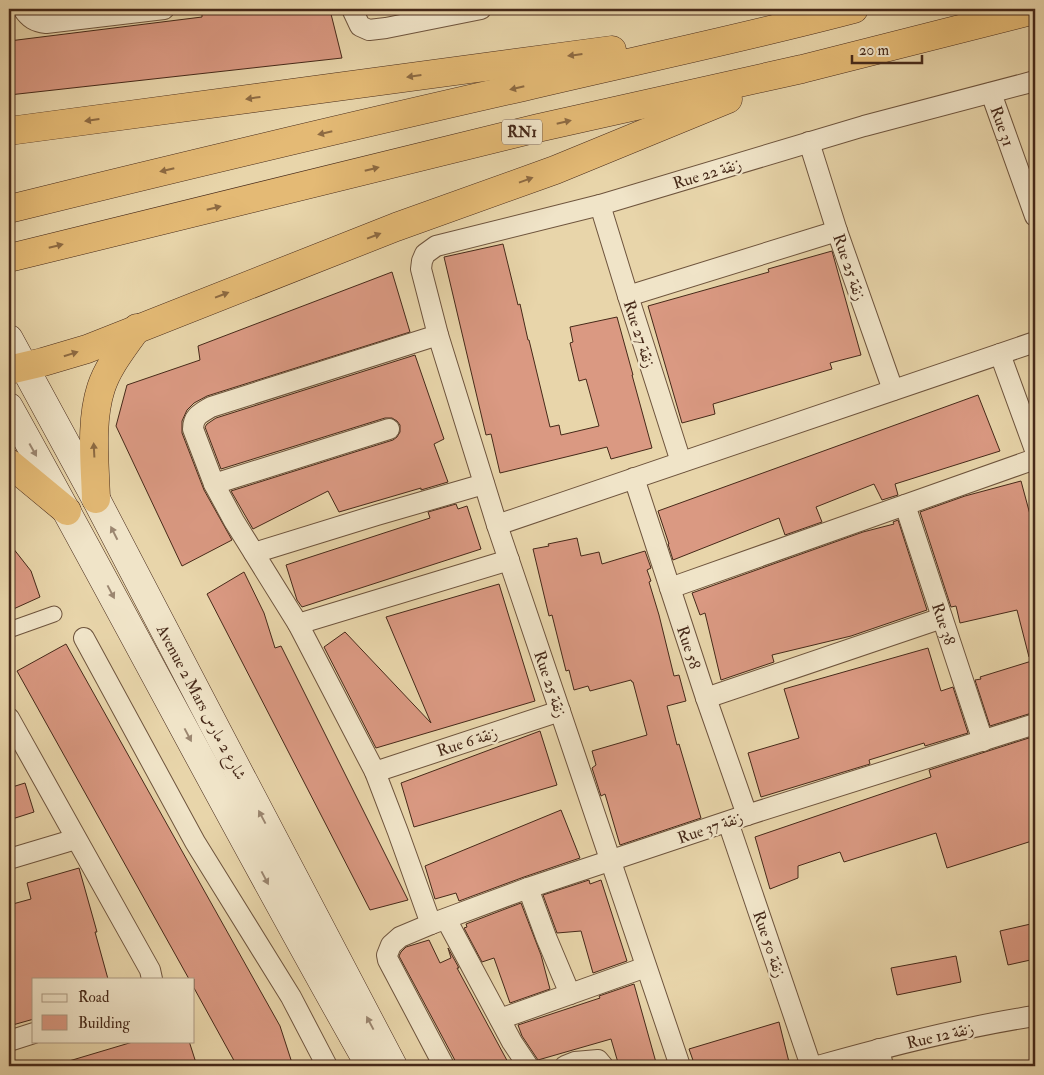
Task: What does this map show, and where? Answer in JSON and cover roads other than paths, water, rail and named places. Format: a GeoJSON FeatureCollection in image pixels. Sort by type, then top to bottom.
{"type":"FeatureCollection","features":[{"type":"Feature","properties":{"kind":"highway"},"geometry":{"type":"LineString","coordinates":[[9,209],[512,89],[780,29],[854,9]]}},
{"type":"Feature","properties":{"kind":"highway","name":"RN1"},"geometry":{"type":"LineString","coordinates":[[9,258],[538,128],[802,69],[1035,10]]}},
{"type":"Feature","properties":{"kind":"highway"},"geometry":{"type":"LineString","coordinates":[[9,131],[780,29]]}},
{"type":"Feature","properties":{"kind":"highway"},"geometry":{"type":"LineString","coordinates":[[16,368],[87,349],[396,227],[556,170],[802,69]]}},
{"type":"Feature","properties":{"kind":"highway"},"geometry":{"type":"LineString","coordinates":[[96,499],[93,434],[101,388],[111,366],[137,328]]}},
{"type":"Feature","properties":{"kind":"highway"},"geometry":{"type":"LineString","coordinates":[[9,463],[67,511]]}},
{"type":"Feature","properties":{"kind":"main road","name":"Avenue 2 Mars شارع 2 مارس"},"geometry":{"type":"LineString","coordinates":[[9,339],[16,368],[96,499],[393,1066]]}},
{"type":"Feature","properties":{"kind":"main road","name":"Avenue 2 Mars شارع 2 مارس"},"geometry":{"type":"LineString","coordinates":[[9,407],[319,977],[370,1066]]}},
{"type":"Feature","properties":{"kind":"street"},"geometry":{"type":"LineString","coordinates":[[23,9],[32,19],[46,22],[70,21],[164,9]]}},
{"type":"Feature","properties":{"kind":"street"},"geometry":{"type":"LineString","coordinates":[[353,13],[360,26],[369,30],[481,9]]}},
{"type":"Feature","properties":{"kind":"street","name":"Rue 22 زنقة"},"geometry":{"type":"LineString","coordinates":[[428,300],[421,269],[422,261],[425,254],[436,246],[600,205],[864,126],[1035,81]]}},
{"type":"Feature","properties":{"kind":"street","name":"Rue 31"},"geometry":{"type":"LineString","coordinates":[[991,92],[1035,216]]}},
{"type":"Feature","properties":{"kind":"street","name":"Rue 25 زنقة"},"geometry":{"type":"LineString","coordinates":[[809,142],[893,390]]}},
{"type":"Feature","properties":{"kind":"street","name":"Rue 27 زنقة"},"geometry":{"type":"LineString","coordinates":[[600,205],[681,462]]}},
{"type":"Feature","properties":{"kind":"street"},"geometry":{"type":"LineString","coordinates":[[628,296],[838,231]]}},
{"type":"Feature","properties":{"kind":"street","name":"Rue 25 زنقة"},"geometry":{"type":"LineString","coordinates":[[428,300],[496,524],[680,1066]]}},
{"type":"Feature","properties":{"kind":"street"},"geometry":{"type":"LineString","coordinates":[[438,335],[211,407],[198,414],[192,423],[192,429],[214,484],[234,521],[298,624],[375,772],[398,832],[439,921],[528,1066]]}},
{"type":"Feature","properties":{"kind":"street"},"geometry":{"type":"LineString","coordinates":[[496,524],[1035,342]]}},
{"type":"Feature","properties":{"kind":"street"},"geometry":{"type":"LineString","coordinates":[[1000,354],[1035,450]]}},
{"type":"Feature","properties":{"kind":"street"},"geometry":{"type":"LineString","coordinates":[[214,484],[389,429]]}},
{"type":"Feature","properties":{"kind":"street"},"geometry":{"type":"LineString","coordinates":[[670,588],[1035,459]]}},
{"type":"Feature","properties":{"kind":"street","name":"Rue 58"},"geometry":{"type":"LineString","coordinates":[[634,478],[706,698],[747,815]]}},
{"type":"Feature","properties":{"kind":"street"},"geometry":{"type":"LineString","coordinates":[[254,553],[484,484]]}},
{"type":"Feature","properties":{"kind":"street","name":"Rue 38"},"geometry":{"type":"LineString","coordinates":[[905,505],[983,742]]}},
{"type":"Feature","properties":{"kind":"street"},"geometry":{"type":"LineString","coordinates":[[298,624],[509,560]]}},
{"type":"Feature","properties":{"kind":"street"},"geometry":{"type":"LineString","coordinates":[[9,630],[54,614]]}},
{"type":"Feature","properties":{"kind":"street"},"geometry":{"type":"LineString","coordinates":[[706,698],[942,618]]}},
{"type":"Feature","properties":{"kind":"street"},"geometry":{"type":"LineString","coordinates":[[84,638],[195,842],[291,997],[327,1066]]}},
{"type":"Feature","properties":{"kind":"street","name":"Rue 6 زنقة"},"geometry":{"type":"LineString","coordinates":[[375,772],[560,711]]}},
{"type":"Feature","properties":{"kind":"street"},"geometry":{"type":"LineString","coordinates":[[9,718],[150,970],[152,978]]}},
{"type":"Feature","properties":{"kind":"street","name":"Rue 37 زنقة"},"geometry":{"type":"LineString","coordinates":[[444,1066],[390,965],[387,955],[391,944],[400,937],[528,888],[747,815],[1035,724]]}},
{"type":"Feature","properties":{"kind":"street","name":"Rue 50 زنقة"},"geometry":{"type":"LineString","coordinates":[[728,822],[811,1066]]}},
{"type":"Feature","properties":{"kind":"street"},"geometry":{"type":"LineString","coordinates":[[9,859],[76,839]]}},
{"type":"Feature","properties":{"kind":"street"},"geometry":{"type":"LineString","coordinates":[[528,888],[570,994]]}},
{"type":"Feature","properties":{"kind":"street"},"geometry":{"type":"LineString","coordinates":[[500,1019],[646,967]]}},
{"type":"Feature","properties":{"kind":"street","name":"Rue 12 زنقة"},"geometry":{"type":"LineString","coordinates":[[818,1066],[881,1058],[1004,1021],[1035,1016]]}},
{"type":"Feature","properties":{"kind":"street"},"geometry":{"type":"LineString","coordinates":[[9,1042],[32,1034]]}},
{"type":"Feature","properties":{"kind":"street"},"geometry":{"type":"LineString","coordinates":[[565,1066],[575,1062],[598,1060],[603,1066]]}}]}
